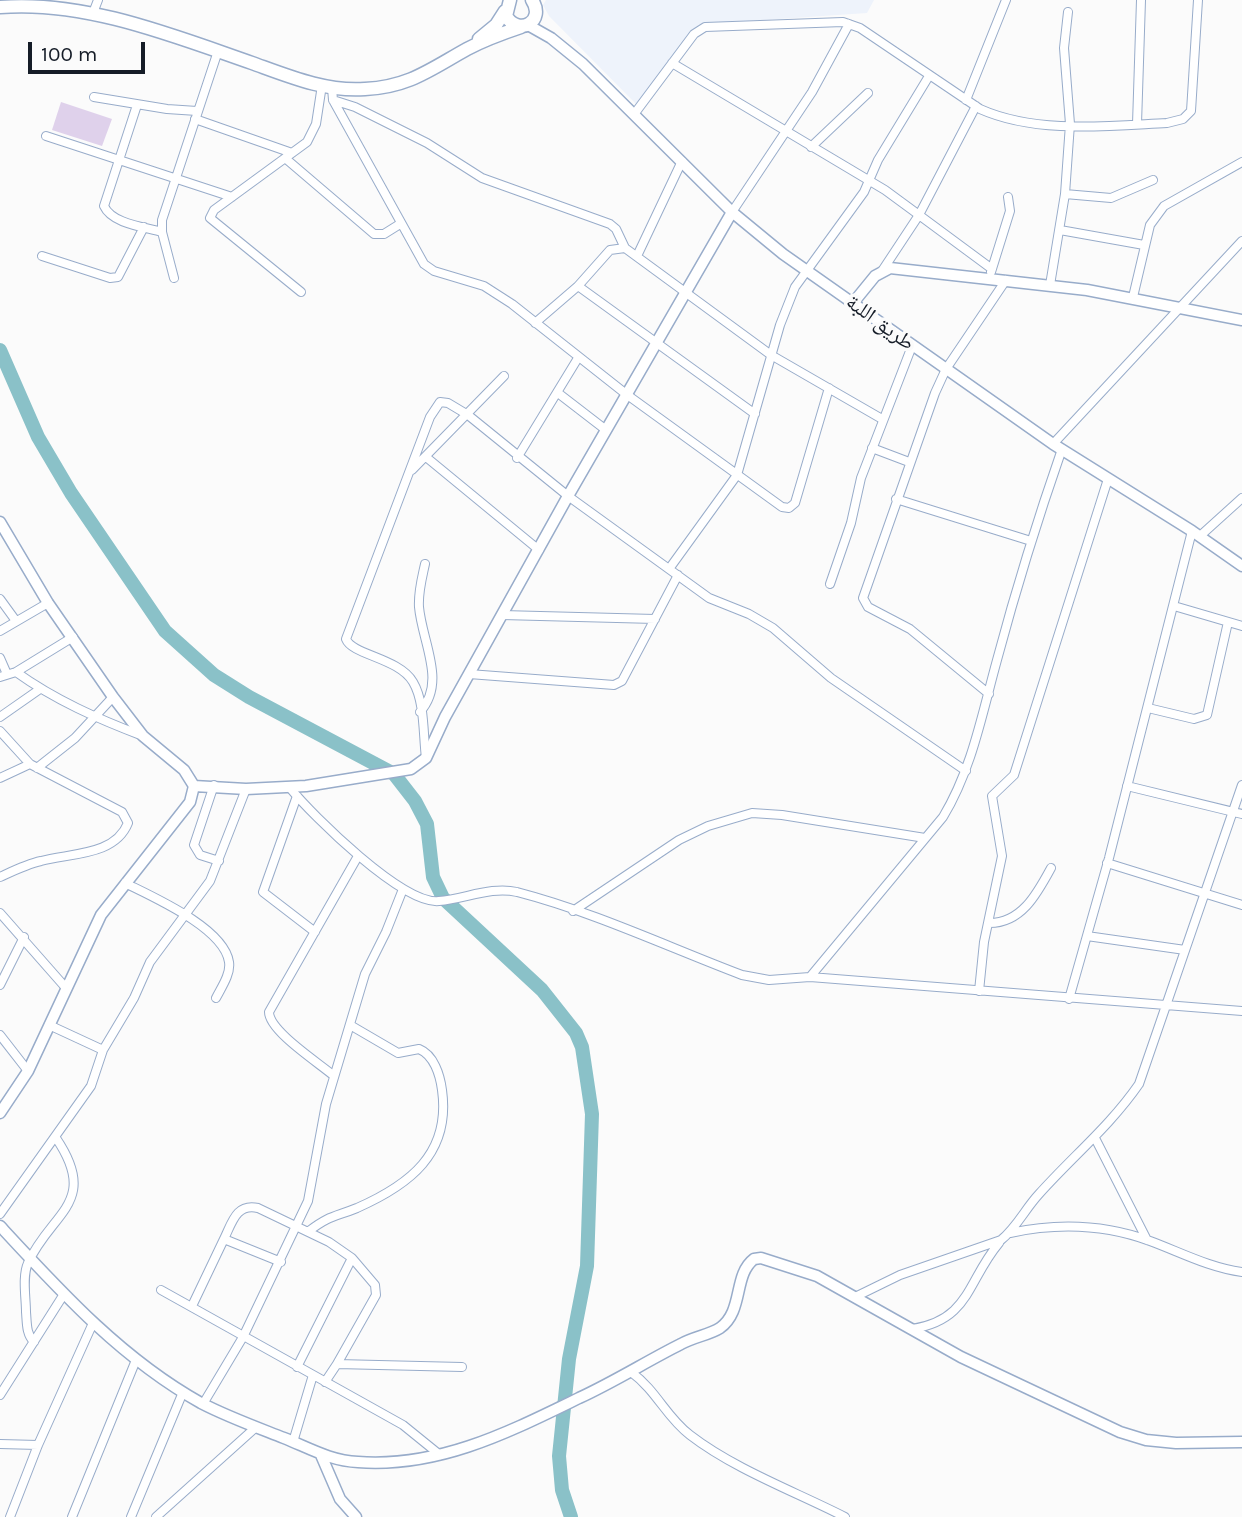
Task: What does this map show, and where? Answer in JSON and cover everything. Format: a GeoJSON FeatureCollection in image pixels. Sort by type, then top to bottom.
{"type":"FeatureCollection","features":[{"type":"Feature","properties":{"kind":"main road"},"geometry":{"type":"LineString","coordinates":[[0,7],[96,4],[329,91],[396,85],[416,79],[533,13]]}},
{"type":"Feature","properties":{"kind":"main road"},"geometry":{"type":"LineString","coordinates":[[506,5],[512,24],[533,13]]}},
{"type":"Feature","properties":{"kind":"main road"},"geometry":{"type":"LineString","coordinates":[[468,48],[496,25],[506,5]]}},
{"type":"Feature","properties":{"kind":"street"},"geometry":{"type":"LineString","coordinates":[[966,100],[1006,0]]}},
{"type":"Feature","properties":{"kind":"street"},"geometry":{"type":"LineString","coordinates":[[1137,124],[1141,0]]}},
{"type":"Feature","properties":{"kind":"street"},"geometry":{"type":"LineString","coordinates":[[635,113],[694,34],[705,27],[833,20],[849,24],[975,106],[1010,120],[1070,124],[1167,122],[1189,114],[1198,0]]}},
{"type":"Feature","properties":{"kind":"street"},"geometry":{"type":"LineString","coordinates":[[1050,285],[1065,194],[1070,124],[1064,48],[1068,12]]}},
{"type":"Feature","properties":{"kind":"street","name":"طريق اللبة"},"geometry":{"type":"LineString","coordinates":[[533,13],[551,38],[635,113],[732,212],[806,271],[1057,446],[1240,563]]}},
{"type":"Feature","properties":{"kind":"street"},"geometry":{"type":"LineString","coordinates":[[194,786],[214,785],[293,792],[411,769],[426,758],[469,674],[626,394],[732,212],[812,92],[849,24]]}},
{"type":"Feature","properties":{"kind":"street"},"geometry":{"type":"LineString","coordinates":[[174,278],[162,232],[162,220],[218,51]]}},
{"type":"Feature","properties":{"kind":"street"},"geometry":{"type":"LineString","coordinates":[[672,63],[868,183],[886,190],[990,274]]}},
{"type":"Feature","properties":{"kind":"street"},"geometry":{"type":"LineString","coordinates":[[669,569],[737,475],[787,305],[806,271],[859,201],[929,76]]}},
{"type":"Feature","properties":{"kind":"street"},"geometry":{"type":"LineString","coordinates":[[301,292],[212,221],[211,214],[312,135],[329,91]]}},
{"type":"Feature","properties":{"kind":"street"},"geometry":{"type":"LineString","coordinates":[[329,91],[400,224],[428,268],[484,286],[626,394],[782,507],[789,508],[795,503],[829,388]]}},
{"type":"Feature","properties":{"kind":"street"},"geometry":{"type":"LineString","coordinates":[[329,91],[355,107],[427,142],[482,178],[610,224],[617,229],[625,248],[771,355],[882,419]]}},
{"type":"Feature","properties":{"kind":"street"},"geometry":{"type":"LineString","coordinates":[[811,147],[868,93]]}},
{"type":"Feature","properties":{"kind":"street"},"geometry":{"type":"LineString","coordinates":[[94,97],[196,115],[289,155],[374,234],[384,234],[400,224]]}},
{"type":"Feature","properties":{"kind":"street"},"geometry":{"type":"LineString","coordinates":[[137,105],[105,209],[116,218],[162,232]]}},
{"type":"Feature","properties":{"kind":"street"},"geometry":{"type":"LineString","coordinates":[[853,303],[882,271],[919,215],[975,106]]}},
{"type":"Feature","properties":{"kind":"street"},"geometry":{"type":"LineString","coordinates":[[46,136],[232,197]]}},
{"type":"Feature","properties":{"kind":"street"},"geometry":{"type":"LineString","coordinates":[[637,256],[682,161]]}},
{"type":"Feature","properties":{"kind":"street"},"geometry":{"type":"LineString","coordinates":[[1133,297],[1150,225],[1164,206],[1242,162]]}},
{"type":"Feature","properties":{"kind":"street"},"geometry":{"type":"LineString","coordinates":[[1065,194],[1111,198],[1153,180]]}},
{"type":"Feature","properties":{"kind":"street"},"geometry":{"type":"LineString","coordinates":[[990,274],[1010,211],[1008,197]]}},
{"type":"Feature","properties":{"kind":"street"},"geometry":{"type":"LineString","coordinates":[[42,256],[110,278],[118,277],[144,227]]}},
{"type":"Feature","properties":{"kind":"street"},"geometry":{"type":"LineString","coordinates":[[1060,230],[1144,245]]}},
{"type":"Feature","properties":{"kind":"street"},"geometry":{"type":"LineString","coordinates":[[810,977],[943,817],[966,771],[1057,446],[1242,241]]}},
{"type":"Feature","properties":{"kind":"street"},"geometry":{"type":"LineString","coordinates":[[535,323],[578,286],[610,250],[625,248]]}},
{"type":"Feature","properties":{"kind":"street"},"geometry":{"type":"LineString","coordinates":[[882,271],[890,268],[990,274],[1006,280],[1133,297],[1242,320]]}},
{"type":"Feature","properties":{"kind":"street"},"geometry":{"type":"LineString","coordinates":[[989,694],[910,629],[863,603],[909,462],[946,369],[1006,280]]}},
{"type":"Feature","properties":{"kind":"street"},"geometry":{"type":"LineString","coordinates":[[578,286],[755,414]]}},
{"type":"Feature","properties":{"kind":"street"},"geometry":{"type":"LineString","coordinates":[[830,584],[851,523],[872,447],[912,346]]}},
{"type":"Feature","properties":{"kind":"street"},"geometry":{"type":"LineString","coordinates":[[517,458],[578,358]]}},
{"type":"Feature","properties":{"kind":"street"},"geometry":{"type":"LineString","coordinates":[[410,472],[504,376]]}},
{"type":"Feature","properties":{"kind":"street"},"geometry":{"type":"LineString","coordinates":[[558,393],[606,430]]}},
{"type":"Feature","properties":{"kind":"street"},"geometry":{"type":"LineString","coordinates":[[426,758],[420,699],[413,682],[404,670],[394,663],[350,646],[346,639],[434,407],[440,402],[448,403],[468,415],[517,458],[709,598],[773,628],[831,678],[966,771]]}},
{"type":"Feature","properties":{"kind":"street"},"geometry":{"type":"LineString","coordinates":[[872,447],[909,462]]}},
{"type":"Feature","properties":{"kind":"street"},"geometry":{"type":"LineString","coordinates":[[426,457],[539,550]]}},
{"type":"Feature","properties":{"kind":"street"},"geometry":{"type":"LineString","coordinates":[[979,991],[988,923],[1002,856],[992,796],[1014,775],[1108,479]]}},
{"type":"Feature","properties":{"kind":"street"},"geometry":{"type":"LineString","coordinates":[[1069,999],[1108,863],[1174,606],[1196,534],[1242,498]]}},
{"type":"Feature","properties":{"kind":"street"},"geometry":{"type":"LineString","coordinates":[[896,499],[1031,541]]}},
{"type":"Feature","properties":{"kind":"street"},"geometry":{"type":"LineString","coordinates":[[0,522],[48,603],[113,697],[144,736],[184,770],[194,786],[190,802],[101,915],[28,1071],[0,1113]]}},
{"type":"Feature","properties":{"kind":"street"},"geometry":{"type":"LineString","coordinates":[[420,712],[429,702],[433,681],[419,607],[425,564]]}},
{"type":"Feature","properties":{"kind":"street"},"geometry":{"type":"LineString","coordinates":[[469,674],[614,685],[626,678],[677,575]]}},
{"type":"Feature","properties":{"kind":"street"},"geometry":{"type":"LineString","coordinates":[[0,599],[16,621]]}},
{"type":"Feature","properties":{"kind":"street"},"geometry":{"type":"LineString","coordinates":[[0,631],[48,603]]}},
{"type":"Feature","properties":{"kind":"street"},"geometry":{"type":"LineString","coordinates":[[1174,606],[1242,626]]}},
{"type":"Feature","properties":{"kind":"street"},"geometry":{"type":"LineString","coordinates":[[502,615],[655,619]]}},
{"type":"Feature","properties":{"kind":"street"},"geometry":{"type":"LineString","coordinates":[[1148,708],[1194,719],[1207,715],[1228,622]]}},
{"type":"Feature","properties":{"kind":"street"},"geometry":{"type":"LineString","coordinates":[[8,674],[73,637]]}},
{"type":"Feature","properties":{"kind":"street"},"geometry":{"type":"LineString","coordinates":[[0,658],[8,674],[95,717],[144,736]]}},
{"type":"Feature","properties":{"kind":"street"},"geometry":{"type":"LineString","coordinates":[[0,717],[40,689]]}},
{"type":"Feature","properties":{"kind":"street"},"geometry":{"type":"LineString","coordinates":[[0,778],[34,766],[75,738],[113,697]]}},
{"type":"Feature","properties":{"kind":"street"},"geometry":{"type":"LineString","coordinates":[[0,732],[34,766],[122,812],[128,824],[121,834],[97,850],[41,860],[0,877]]}},
{"type":"Feature","properties":{"kind":"street"},"geometry":{"type":"LineString","coordinates":[[214,785],[194,845],[200,855],[219,861]]}},
{"type":"Feature","properties":{"kind":"street"},"geometry":{"type":"LineString","coordinates":[[912,1329],[941,1322],[963,1303],[981,1266],[1001,1240],[1010,1233],[1040,1192],[1095,1138],[1139,1084],[1203,893],[1237,813],[1242,785]]}},
{"type":"Feature","properties":{"kind":"street"},"geometry":{"type":"LineString","coordinates":[[1128,786],[1237,813]]}},
{"type":"Feature","properties":{"kind":"street"},"geometry":{"type":"LineString","coordinates":[[0,1214],[91,1086],[103,1050],[134,998],[150,962],[210,881],[246,789]]}},
{"type":"Feature","properties":{"kind":"street"},"geometry":{"type":"LineString","coordinates":[[293,792],[358,856],[403,889],[425,900],[437,902],[463,896],[513,891],[742,975],[769,980],[810,977],[1242,1011]]}},
{"type":"Feature","properties":{"kind":"street"},"geometry":{"type":"LineString","coordinates":[[293,792],[263,892],[316,932]]}},
{"type":"Feature","properties":{"kind":"street"},"geometry":{"type":"LineString","coordinates":[[573,911],[679,840],[708,826],[752,813],[782,815],[925,838]]}},
{"type":"Feature","properties":{"kind":"street"},"geometry":{"type":"LineString","coordinates":[[334,1076],[280,1032],[269,1018],[277,997],[358,856]]}},
{"type":"Feature","properties":{"kind":"street"},"geometry":{"type":"LineString","coordinates":[[1108,863],[1242,905]]}},
{"type":"Feature","properties":{"kind":"street"},"geometry":{"type":"LineString","coordinates":[[988,923],[1001,924],[1013,919],[1040,888],[1051,868]]}},
{"type":"Feature","properties":{"kind":"street"},"geometry":{"type":"LineString","coordinates":[[125,883],[185,913],[212,936],[229,960],[228,971],[216,998]]}},
{"type":"Feature","properties":{"kind":"street"},"geometry":{"type":"LineString","coordinates":[[203,1404],[243,1337],[281,1262],[311,1192],[320,1128],[334,1076],[365,974],[403,889]]}},
{"type":"Feature","properties":{"kind":"street"},"geometry":{"type":"LineString","coordinates":[[0,913],[24,937],[66,988]]}},
{"type":"Feature","properties":{"kind":"street"},"geometry":{"type":"LineString","coordinates":[[1087,936],[1185,950]]}},
{"type":"Feature","properties":{"kind":"street"},"geometry":{"type":"LineString","coordinates":[[0,985],[24,937]]}},
{"type":"Feature","properties":{"kind":"street"},"geometry":{"type":"LineString","coordinates":[[49,1025],[103,1050]]}},
{"type":"Feature","properties":{"kind":"street"},"geometry":{"type":"LineString","coordinates":[[309,1231],[332,1215],[354,1209],[411,1178],[428,1157],[439,1130],[442,1087],[428,1054],[419,1049],[398,1053],[350,1025]]}},
{"type":"Feature","properties":{"kind":"street"},"geometry":{"type":"LineString","coordinates":[[0,1035],[28,1071]]}},
{"type":"Feature","properties":{"kind":"street"},"geometry":{"type":"LineString","coordinates":[[34,1342],[29,1337],[26,1274],[30,1259],[72,1198],[72,1168],[55,1138]]}},
{"type":"Feature","properties":{"kind":"street"},"geometry":{"type":"LineString","coordinates":[[1095,1138],[1147,1240]]}},
{"type":"Feature","properties":{"kind":"street"},"geometry":{"type":"LineString","coordinates":[[192,1306],[236,1214],[248,1207],[258,1208],[309,1231],[352,1258],[375,1285],[376,1295],[325,1382]]}},
{"type":"Feature","properties":{"kind":"street"},"geometry":{"type":"LineString","coordinates":[[0,1226],[93,1323],[136,1360],[183,1392],[255,1428],[321,1455],[360,1463],[440,1455],[471,1447],[606,1385],[684,1342],[719,1329],[734,1310],[746,1268],[754,1259],[793,1266],[1031,1392],[1120,1432],[1146,1440],[1176,1443],[1242,1441]]}},
{"type":"Feature","properties":{"kind":"street"},"geometry":{"type":"LineString","coordinates":[[1010,1233],[1077,1226],[1147,1240],[1213,1265],[1242,1272]]}},
{"type":"Feature","properties":{"kind":"street"},"geometry":{"type":"LineString","coordinates":[[224,1239],[281,1262]]}},
{"type":"Feature","properties":{"kind":"street"},"geometry":{"type":"LineString","coordinates":[[855,1297],[900,1275],[1001,1240]]}},
{"type":"Feature","properties":{"kind":"street"},"geometry":{"type":"LineString","coordinates":[[298,1367],[352,1258]]}},
{"type":"Feature","properties":{"kind":"street"},"geometry":{"type":"LineString","coordinates":[[161,1290],[403,1425],[440,1455]]}},
{"type":"Feature","properties":{"kind":"street"},"geometry":{"type":"LineString","coordinates":[[0,1395],[64,1294]]}},
{"type":"Feature","properties":{"kind":"street"},"geometry":{"type":"LineString","coordinates":[[10,1517],[38,1446],[93,1323]]}},
{"type":"Feature","properties":{"kind":"street"},"geometry":{"type":"LineString","coordinates":[[74,1516],[136,1360]]}},
{"type":"Feature","properties":{"kind":"street"},"geometry":{"type":"LineString","coordinates":[[337,1364],[462,1367]]}},
{"type":"Feature","properties":{"kind":"street"},"geometry":{"type":"LineString","coordinates":[[631,1372],[657,1394],[682,1428],[706,1446],[845,1517]]}},
{"type":"Feature","properties":{"kind":"street"},"geometry":{"type":"LineString","coordinates":[[293,1442],[313,1376]]}},
{"type":"Feature","properties":{"kind":"street"},"geometry":{"type":"LineString","coordinates":[[131,1517],[183,1392]]}},
{"type":"Feature","properties":{"kind":"street"},"geometry":{"type":"LineString","coordinates":[[156,1517],[255,1428]]}},
{"type":"Feature","properties":{"kind":"street"},"geometry":{"type":"LineString","coordinates":[[0,1444],[38,1446]]}},
{"type":"Feature","properties":{"kind":"street"},"geometry":{"type":"LineString","coordinates":[[321,1455],[340,1499],[356,1517]]}},
{"type":"Feature","properties":{"kind":"shaded area"},"geometry":{"type":"Polygon","coordinates":[[[546,0],[874,0],[867,13],[705,24],[636,104],[549,16],[543,5],[546,0]]]}},
{"type":"Feature","properties":{"kind":"shaded area"},"geometry":{"type":"Polygon","coordinates":[[[61,102],[112,119],[102,146],[52,130],[61,102]]]}},
{"type":"Feature","properties":{"kind":"waterway"},"geometry":{"type":"LineString","coordinates":[[0,350],[38,437],[71,493],[165,631],[214,675],[249,697],[394,774],[415,801],[427,824],[433,877],[443,898],[542,990],[576,1033],[582,1047],[592,1114],[587,1266],[569,1359],[559,1456],[562,1490],[571,1517]]}}]}
